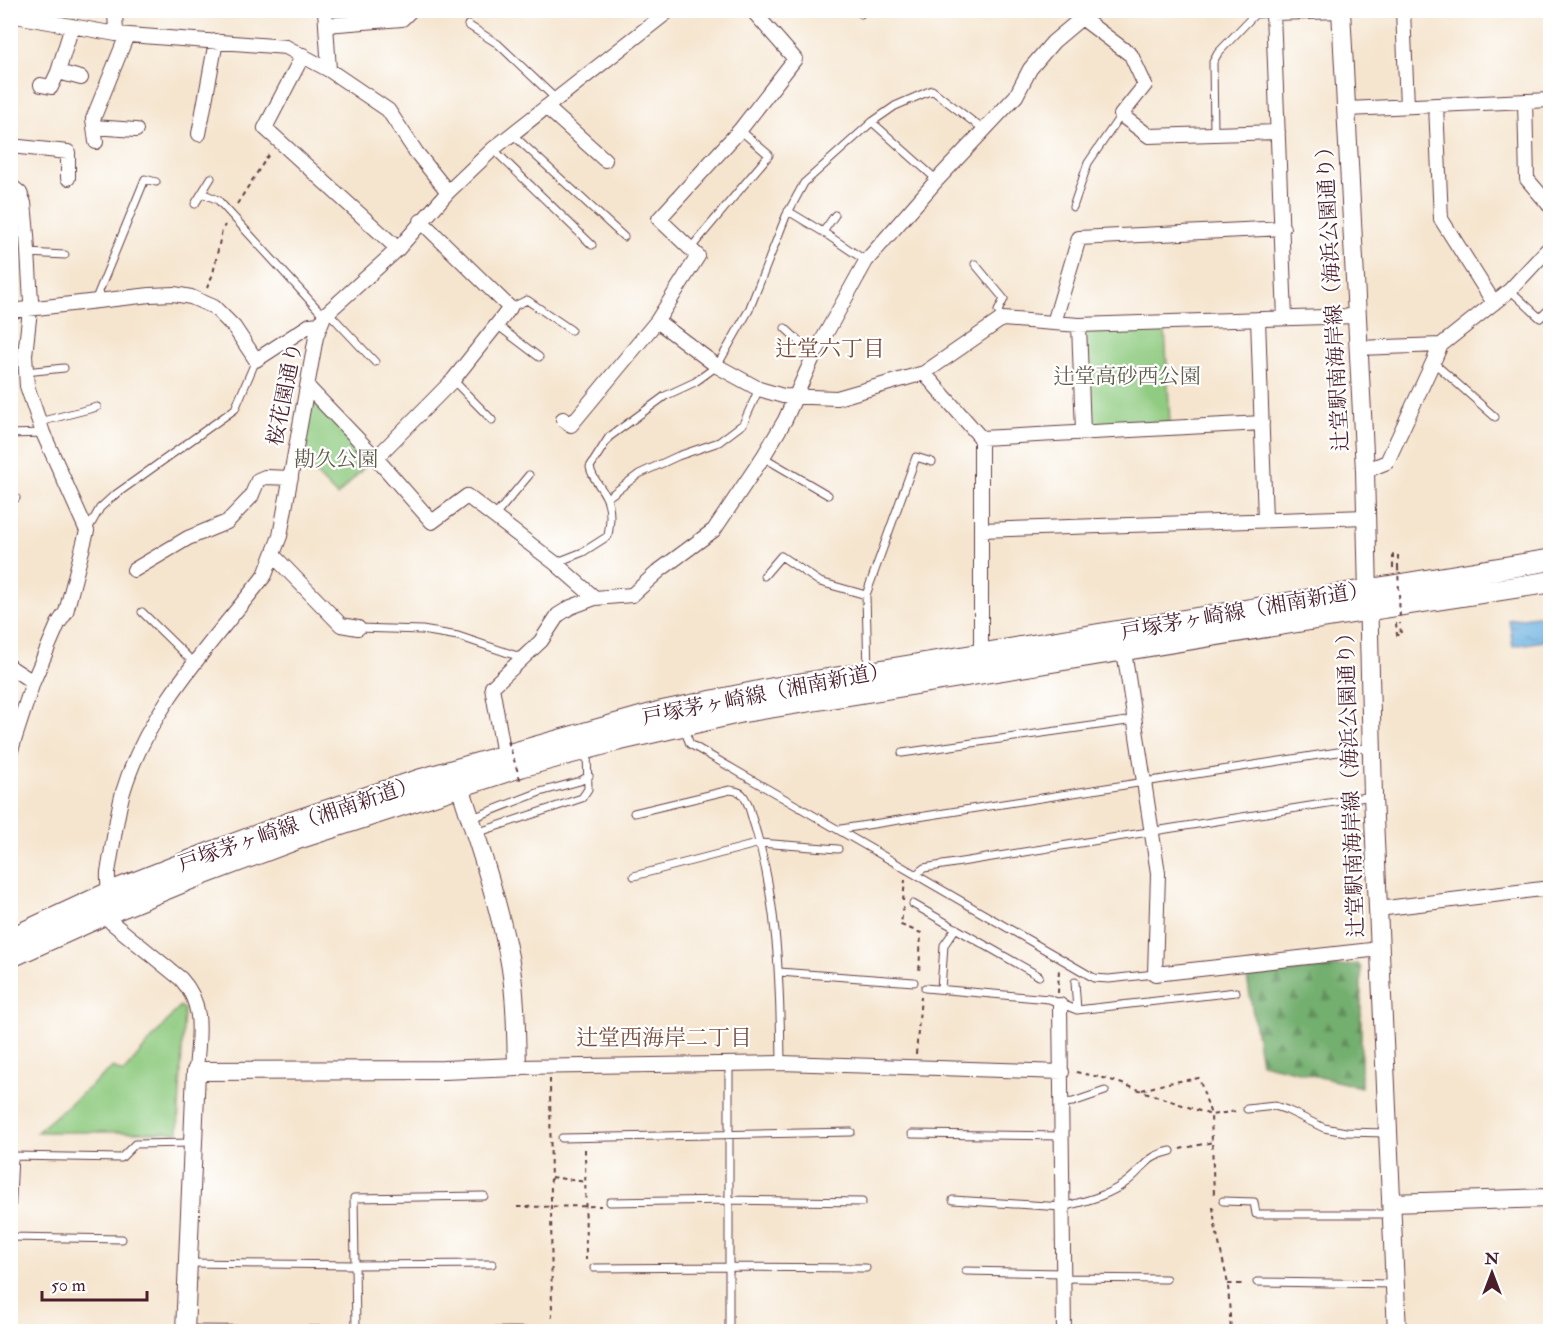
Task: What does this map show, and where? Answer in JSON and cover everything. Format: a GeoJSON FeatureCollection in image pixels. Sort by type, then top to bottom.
{"type":"FeatureCollection","features":[{"type":"Feature","properties":{"kind":"main road","name":"戸塚茅ヶ崎線（湘南新道）"},"geometry":{"type":"LineString","coordinates":[[10,939],[110,902],[187,880],[458,778],[741,712],[1124,651],[1551,560]]}},
{"type":"Feature","properties":{"kind":"main road","name":"戸塚茅ヶ崎線（湘南新道）"},"geometry":{"type":"LineString","coordinates":[[458,778],[506,748],[776,688],[981,654],[1368,600],[1551,582]]}},
{"type":"Feature","properties":{"kind":"main road","name":"戸塚茅ヶ崎線（湘南新道）"},"geometry":{"type":"LineString","coordinates":[[10,957],[110,902]]}},
{"type":"Feature","properties":{"kind":"street"},"geometry":{"type":"LineString","coordinates":[[96,142],[93,119],[122,34],[115,10]]}},
{"type":"Feature","properties":{"kind":"street"},"geometry":{"type":"LineString","coordinates":[[325,10],[330,70]]}},
{"type":"Feature","properties":{"kind":"street"},"geometry":{"type":"LineString","coordinates":[[326,25],[402,19],[411,10]]}},
{"type":"Feature","properties":{"kind":"street"},"geometry":{"type":"LineString","coordinates":[[563,419],[571,424],[657,321],[698,256],[659,219],[740,130],[795,59],[752,10]]}},
{"type":"Feature","properties":{"kind":"street"},"geometry":{"type":"LineString","coordinates":[[1403,10],[1407,106]]}},
{"type":"Feature","properties":{"kind":"street"},"geometry":{"type":"LineString","coordinates":[[1285,318],[1273,13],[1341,11]]}},
{"type":"Feature","properties":{"kind":"street","name":"辻堂駅南海岸線（海浜公園通り）"},"geometry":{"type":"LineString","coordinates":[[1341,11],[1365,471],[1372,747],[1396,1332]]}},
{"type":"Feature","properties":{"kind":"street"},"geometry":{"type":"LineString","coordinates":[[10,311],[150,295],[174,294],[191,297],[214,307],[234,327],[256,360],[309,325],[324,318],[398,249],[448,192],[493,149],[666,12]]}},
{"type":"Feature","properties":{"kind":"street"},"geometry":{"type":"LineString","coordinates":[[10,15],[122,34],[285,47],[330,70],[388,110],[416,152],[448,192]]}},
{"type":"Feature","properties":{"kind":"street"},"geometry":{"type":"LineString","coordinates":[[506,748],[492,687],[541,641],[558,615],[595,598],[632,595],[660,570],[714,530],[785,420],[814,355],[866,261],[937,180],[1016,96],[1029,69],[1053,42],[1087,15],[1131,55],[1145,85],[1121,115],[1149,136],[1278,132]]}},
{"type":"Feature","properties":{"kind":"street"},"geometry":{"type":"LineString","coordinates":[[41,84],[51,87],[72,26]]}},
{"type":"Feature","properties":{"kind":"street"},"geometry":{"type":"LineString","coordinates":[[198,134],[216,41]]}},
{"type":"Feature","properties":{"kind":"street"},"geometry":{"type":"LineString","coordinates":[[303,55],[265,128],[398,249]]}},
{"type":"Feature","properties":{"kind":"street"},"geometry":{"type":"LineString","coordinates":[[58,72],[81,78]]}},
{"type":"Feature","properties":{"kind":"street"},"geometry":{"type":"LineString","coordinates":[[1347,109],[1551,100]]}},
{"type":"Feature","properties":{"kind":"street"},"geometry":{"type":"LineString","coordinates":[[1525,101],[1527,179],[1551,206]]}},
{"type":"Feature","properties":{"kind":"street"},"geometry":{"type":"LineString","coordinates":[[551,103],[604,160]]}},
{"type":"Feature","properties":{"kind":"street"},"geometry":{"type":"LineString","coordinates":[[1436,105],[1441,219],[1494,303]]}},
{"type":"Feature","properties":{"kind":"street"},"geometry":{"type":"LineString","coordinates":[[94,127],[135,130]]}},
{"type":"Feature","properties":{"kind":"street"},"geometry":{"type":"LineString","coordinates":[[10,146],[68,152],[68,178]]}},
{"type":"Feature","properties":{"kind":"street"},"geometry":{"type":"LineString","coordinates":[[10,185],[20,193],[24,203],[27,235],[30,308],[25,372],[27,386],[41,427],[87,531],[66,612],[58,624],[33,682],[10,753]]}},
{"type":"Feature","properties":{"kind":"street"},"geometry":{"type":"LineString","coordinates":[[376,458],[453,381],[510,308],[421,221]]}},
{"type":"Feature","properties":{"kind":"street"},"geometry":{"type":"LineString","coordinates":[[1054,323],[1079,238],[1283,228]]}},
{"type":"Feature","properties":{"kind":"street"},"geometry":{"type":"LineString","coordinates":[[1365,471],[1387,462],[1441,345],[1510,290],[1551,247]]}},
{"type":"Feature","properties":{"kind":"street"},"geometry":{"type":"LineString","coordinates":[[657,321],[717,366],[759,389],[783,396],[837,398],[924,374],[1002,319],[1079,325],[1356,316]]}},
{"type":"Feature","properties":{"kind":"street","name":"桜花園通り"},"geometry":{"type":"LineString","coordinates":[[110,902],[108,872],[123,792],[151,725],[174,690],[265,575],[274,556],[280,536],[307,386],[324,318]]}},
{"type":"Feature","properties":{"kind":"street"},"geometry":{"type":"LineString","coordinates":[[1258,319],[1265,520]]}},
{"type":"Feature","properties":{"kind":"street"},"geometry":{"type":"LineString","coordinates":[[1079,325],[1083,432]]}},
{"type":"Feature","properties":{"kind":"street"},"geometry":{"type":"LineString","coordinates":[[1358,348],[1441,345]]}},
{"type":"Feature","properties":{"kind":"street"},"geometry":{"type":"LineString","coordinates":[[924,374],[981,438],[981,654]]}},
{"type":"Feature","properties":{"kind":"street"},"geometry":{"type":"LineString","coordinates":[[307,386],[376,458],[432,522],[467,496],[555,563],[595,598]]}},
{"type":"Feature","properties":{"kind":"street"},"geometry":{"type":"LineString","coordinates":[[981,438],[1262,423]]}},
{"type":"Feature","properties":{"kind":"street"},"geometry":{"type":"LineString","coordinates":[[134,570],[188,538],[226,522],[251,497],[258,480],[265,477],[291,478]]}},
{"type":"Feature","properties":{"kind":"street"},"geometry":{"type":"LineString","coordinates":[[982,530],[1366,517]]}},
{"type":"Feature","properties":{"kind":"street"},"geometry":{"type":"LineString","coordinates":[[274,556],[341,625],[358,628]]}},
{"type":"Feature","properties":{"kind":"street"},"geometry":{"type":"LineString","coordinates":[[1124,651],[1158,873],[1155,974],[1380,949]]}},
{"type":"Feature","properties":{"kind":"street"},"geometry":{"type":"LineString","coordinates":[[10,667],[33,682]]}},
{"type":"Feature","properties":{"kind":"street"},"geometry":{"type":"LineString","coordinates":[[458,778],[494,897],[509,958],[515,1012],[517,1067]]}},
{"type":"Feature","properties":{"kind":"street"},"geometry":{"type":"LineString","coordinates":[[1378,909],[1551,888]]}},
{"type":"Feature","properties":{"kind":"street"},"geometry":{"type":"LineString","coordinates":[[110,902],[111,922],[181,979],[193,996],[198,1010],[185,1330]]}},
{"type":"Feature","properties":{"kind":"street"},"geometry":{"type":"LineString","coordinates":[[1060,1005],[1067,1071],[1062,1103],[1064,1332]]}},
{"type":"Feature","properties":{"kind":"street"},"geometry":{"type":"LineString","coordinates":[[196,1071],[443,1070],[729,1063],[1067,1071]]}},
{"type":"Feature","properties":{"kind":"street"},"geometry":{"type":"LineString","coordinates":[[1391,1208],[1551,1198]]}},
{"type":"Feature","properties":{"kind":"lane"},"geometry":{"type":"LineString","coordinates":[[1214,133],[1213,62],[1218,53],[1255,14],[1273,13]]}},
{"type":"Feature","properties":{"kind":"lane"},"geometry":{"type":"LineString","coordinates":[[468,25],[498,44],[551,103]]}},
{"type":"Feature","properties":{"kind":"lane"},"geometry":{"type":"LineString","coordinates":[[555,563],[583,552],[608,536],[611,515],[607,498],[591,473],[590,467],[609,437],[665,396],[695,382],[717,366],[749,310],[788,211],[804,183],[872,122],[895,106],[932,90],[985,131]]}},
{"type":"Feature","properties":{"kind":"lane"},"geometry":{"type":"LineString","coordinates":[[1073,207],[1088,164],[1121,115]]}},
{"type":"Feature","properties":{"kind":"lane"},"geometry":{"type":"LineString","coordinates":[[872,122],[937,180]]}},
{"type":"Feature","properties":{"kind":"lane"},"geometry":{"type":"LineString","coordinates":[[690,249],[769,154],[740,130]]}},
{"type":"Feature","properties":{"kind":"lane"},"geometry":{"type":"LineString","coordinates":[[511,133],[624,237]]}},
{"type":"Feature","properties":{"kind":"lane"},"geometry":{"type":"LineString","coordinates":[[493,149],[592,245]]}},
{"type":"Feature","properties":{"kind":"lane"},"geometry":{"type":"LineString","coordinates":[[195,204],[211,178]]}},
{"type":"Feature","properties":{"kind":"lane"},"geometry":{"type":"LineString","coordinates":[[95,301],[145,179],[156,182]]}},
{"type":"Feature","properties":{"kind":"lane"},"geometry":{"type":"LineString","coordinates":[[202,193],[218,200],[324,318],[375,362]]}},
{"type":"Feature","properties":{"kind":"lane"},"geometry":{"type":"LineString","coordinates":[[788,211],[866,261]]}},
{"type":"Feature","properties":{"kind":"lane"},"geometry":{"type":"LineString","coordinates":[[824,232],[835,215]]}},
{"type":"Feature","properties":{"kind":"lane"},"geometry":{"type":"LineString","coordinates":[[10,231],[27,235]]}},
{"type":"Feature","properties":{"kind":"lane"},"geometry":{"type":"LineString","coordinates":[[28,253],[65,255]]}},
{"type":"Feature","properties":{"kind":"lane"},"geometry":{"type":"LineString","coordinates":[[975,264],[1004,299],[998,311],[1002,319]]}},
{"type":"Feature","properties":{"kind":"lane"},"geometry":{"type":"LineString","coordinates":[[1510,290],[1540,318],[1551,308]]}},
{"type":"Feature","properties":{"kind":"lane"},"geometry":{"type":"LineString","coordinates":[[510,308],[527,300],[571,330]]}},
{"type":"Feature","properties":{"kind":"lane"},"geometry":{"type":"LineString","coordinates":[[497,325],[539,357]]}},
{"type":"Feature","properties":{"kind":"lane"},"geometry":{"type":"LineString","coordinates":[[785,328],[814,355]]}},
{"type":"Feature","properties":{"kind":"lane"},"geometry":{"type":"LineString","coordinates":[[87,531],[100,508],[112,497],[235,409],[256,360]]}},
{"type":"Feature","properties":{"kind":"lane"},"geometry":{"type":"LineString","coordinates":[[1433,362],[1495,417]]}},
{"type":"Feature","properties":{"kind":"lane"},"geometry":{"type":"LineString","coordinates":[[25,372],[63,368]]}},
{"type":"Feature","properties":{"kind":"lane"},"geometry":{"type":"LineString","coordinates":[[453,381],[492,420]]}},
{"type":"Feature","properties":{"kind":"lane"},"geometry":{"type":"LineString","coordinates":[[607,498],[639,474],[678,456],[719,442],[743,424],[759,389]]}},
{"type":"Feature","properties":{"kind":"lane"},"geometry":{"type":"LineString","coordinates":[[10,434],[41,427],[97,407]]}},
{"type":"Feature","properties":{"kind":"lane"},"geometry":{"type":"LineString","coordinates":[[763,457],[828,495]]}},
{"type":"Feature","properties":{"kind":"lane"},"geometry":{"type":"LineString","coordinates":[[868,673],[866,595],[916,457],[932,462]]}},
{"type":"Feature","properties":{"kind":"lane"},"geometry":{"type":"LineString","coordinates":[[494,517],[529,475]]}},
{"type":"Feature","properties":{"kind":"lane"},"geometry":{"type":"LineString","coordinates":[[764,576],[781,556],[820,582],[866,595]]}},
{"type":"Feature","properties":{"kind":"lane"},"geometry":{"type":"LineString","coordinates":[[142,612],[195,664]]}},
{"type":"Feature","properties":{"kind":"lane"},"geometry":{"type":"LineString","coordinates":[[358,628],[422,630],[458,636],[524,658]]}},
{"type":"Feature","properties":{"kind":"lane"},"geometry":{"type":"LineString","coordinates":[[902,753],[1135,720]]}},
{"type":"Feature","properties":{"kind":"lane"},"geometry":{"type":"LineString","coordinates":[[683,725],[690,744],[1094,978],[1109,979],[1155,974]]}},
{"type":"Feature","properties":{"kind":"lane"},"geometry":{"type":"LineString","coordinates":[[840,830],[1357,747],[1372,747]]}},
{"type":"Feature","properties":{"kind":"lane"},"geometry":{"type":"LineString","coordinates":[[472,826],[582,798],[588,789],[586,749]]}},
{"type":"Feature","properties":{"kind":"lane"},"geometry":{"type":"LineString","coordinates":[[472,826],[540,792],[580,781],[589,776]]}},
{"type":"Feature","properties":{"kind":"lane"},"geometry":{"type":"LineString","coordinates":[[634,813],[730,790],[744,796],[747,801],[760,843],[773,914],[779,972],[781,1063]]}},
{"type":"Feature","properties":{"kind":"lane"},"geometry":{"type":"LineString","coordinates":[[920,871],[924,868],[1374,796]]}},
{"type":"Feature","properties":{"kind":"lane"},"geometry":{"type":"LineString","coordinates":[[634,876],[760,843],[838,849]]}},
{"type":"Feature","properties":{"kind":"lane"},"geometry":{"type":"LineString","coordinates":[[913,904],[1039,976]]}},
{"type":"Feature","properties":{"kind":"lane"},"geometry":{"type":"LineString","coordinates":[[941,989],[944,945],[956,928]]}},
{"type":"Feature","properties":{"kind":"lane"},"geometry":{"type":"LineString","coordinates":[[779,972],[916,980]]}},
{"type":"Feature","properties":{"kind":"lane"},"geometry":{"type":"LineString","coordinates":[[1075,982],[1077,1010]]}},
{"type":"Feature","properties":{"kind":"lane"},"geometry":{"type":"LineString","coordinates":[[923,992],[941,989],[1050,999],[1077,1010],[1236,992]]}},
{"type":"Feature","properties":{"kind":"lane"},"geometry":{"type":"LineString","coordinates":[[729,1063],[729,1332]]}},
{"type":"Feature","properties":{"kind":"lane"},"geometry":{"type":"LineString","coordinates":[[1062,1103],[1072,1102],[1105,1090]]}},
{"type":"Feature","properties":{"kind":"lane"},"geometry":{"type":"LineString","coordinates":[[1247,1109],[1275,1106],[1324,1128],[1346,1132],[1387,1133]]}},
{"type":"Feature","properties":{"kind":"lane"},"geometry":{"type":"LineString","coordinates":[[562,1138],[851,1132]]}},
{"type":"Feature","properties":{"kind":"lane"},"geometry":{"type":"LineString","coordinates":[[912,1134],[1063,1136]]}},
{"type":"Feature","properties":{"kind":"lane"},"geometry":{"type":"LineString","coordinates":[[122,1239],[10,1237],[14,1156],[121,1158],[135,1144],[193,1143]]}},
{"type":"Feature","properties":{"kind":"lane"},"geometry":{"type":"LineString","coordinates":[[953,1200],[1062,1207],[1105,1195],[1129,1179],[1147,1160],[1171,1151]]}},
{"type":"Feature","properties":{"kind":"lane"},"geometry":{"type":"LineString","coordinates":[[356,1329],[354,1198],[484,1196]]}},
{"type":"Feature","properties":{"kind":"lane"},"geometry":{"type":"LineString","coordinates":[[610,1202],[729,1200],[862,1202]]}},
{"type":"Feature","properties":{"kind":"lane"},"geometry":{"type":"LineString","coordinates":[[1223,1201],[1254,1202],[1256,1214],[1391,1208]]}},
{"type":"Feature","properties":{"kind":"lane"},"geometry":{"type":"LineString","coordinates":[[187,1263],[492,1264]]}},
{"type":"Feature","properties":{"kind":"lane"},"geometry":{"type":"LineString","coordinates":[[594,1268],[866,1268]]}},
{"type":"Feature","properties":{"kind":"lane"},"geometry":{"type":"LineString","coordinates":[[966,1271],[1166,1279]]}},
{"type":"Feature","properties":{"kind":"lane"},"geometry":{"type":"LineString","coordinates":[[1257,1281],[1394,1284]]}},
{"type":"Feature","properties":{"kind":"lane"},"geometry":{"type":"LineString","coordinates":[[185,1330],[634,1332]]}},
{"type":"Feature","properties":{"kind":"path"},"geometry":{"type":"LineString","coordinates":[[1396,567],[1401,635],[1397,635],[1396,625]]}},
{"type":"Feature","properties":{"kind":"path"},"geometry":{"type":"LineString","coordinates":[[506,748],[521,782]]}},
{"type":"Feature","properties":{"kind":"path"},"geometry":{"type":"LineString","coordinates":[[901,925],[905,874]]}},
{"type":"Feature","properties":{"kind":"path"},"geometry":{"type":"LineString","coordinates":[[898,922],[921,933],[916,980]]}},
{"type":"Feature","properties":{"kind":"path"},"geometry":{"type":"LineString","coordinates":[[1059,963],[1060,1005]]}},
{"type":"Feature","properties":{"kind":"path"},"geometry":{"type":"LineString","coordinates":[[915,1066],[919,1004],[923,992]]}},
{"type":"Feature","properties":{"kind":"path"},"geometry":{"type":"LineString","coordinates":[[550,1067],[552,1331]]}},
{"type":"Feature","properties":{"kind":"path"},"geometry":{"type":"LineString","coordinates":[[1067,1071],[1096,1075],[1211,1115],[1247,1109]]}},
{"type":"Feature","properties":{"kind":"path"},"geometry":{"type":"LineString","coordinates":[[1142,1090],[1198,1078],[1211,1115],[1213,1210],[1228,1284],[1230,1332]]}},
{"type":"Feature","properties":{"kind":"path"},"geometry":{"type":"LineString","coordinates":[[585,1137],[586,1268],[594,1268]]}},
{"type":"Feature","properties":{"kind":"path"},"geometry":{"type":"LineString","coordinates":[[1171,1151],[1213,1142]]}},
{"type":"Feature","properties":{"kind":"path"},"geometry":{"type":"LineString","coordinates":[[550,1177],[586,1182]]}},
{"type":"Feature","properties":{"kind":"path"},"geometry":{"type":"LineString","coordinates":[[517,1208],[607,1206],[610,1202]]}},
{"type":"Feature","properties":{"kind":"path"},"geometry":{"type":"LineString","coordinates":[[1228,1284],[1250,1285],[1257,1281]]}},
{"type":"Feature","properties":{"kind":"green space","name":"辻堂高砂西公園"},"geometry":{"type":"Polygon","coordinates":[[[1165,328],[1170,423],[1088,427],[1084,329],[1165,328]]]}},
{"type":"Feature","properties":{"kind":"green space","name":"勘久公園"},"geometry":{"type":"Polygon","coordinates":[[[309,396],[372,459],[337,496],[299,457],[309,396]]]}},
{"type":"Feature","properties":{"kind":"green space"},"geometry":{"type":"Polygon","coordinates":[[[1358,964],[1361,968],[1361,1087],[1261,1063],[1247,977],[1358,964]]]}},
{"type":"Feature","properties":{"kind":"green space"},"geometry":{"type":"Polygon","coordinates":[[[180,1006],[184,1009],[178,1132],[37,1132],[113,1067],[123,1073],[180,1006]]]}},
{"type":"Feature","properties":{"kind":"water"},"geometry":{"type":"Polygon","coordinates":[[[1550,614],[1550,640],[1513,646],[1509,620],[1550,614]]]}},
{"type":"Feature","properties":{"kind":"district","name":"辻堂六丁目"},"geometry":{"type":"Point","coordinates":[830,349]}},
{"type":"Feature","properties":{"kind":"district","name":"辻堂西海岸二丁目"},"geometry":{"type":"Point","coordinates":[664,1038]}}]}
